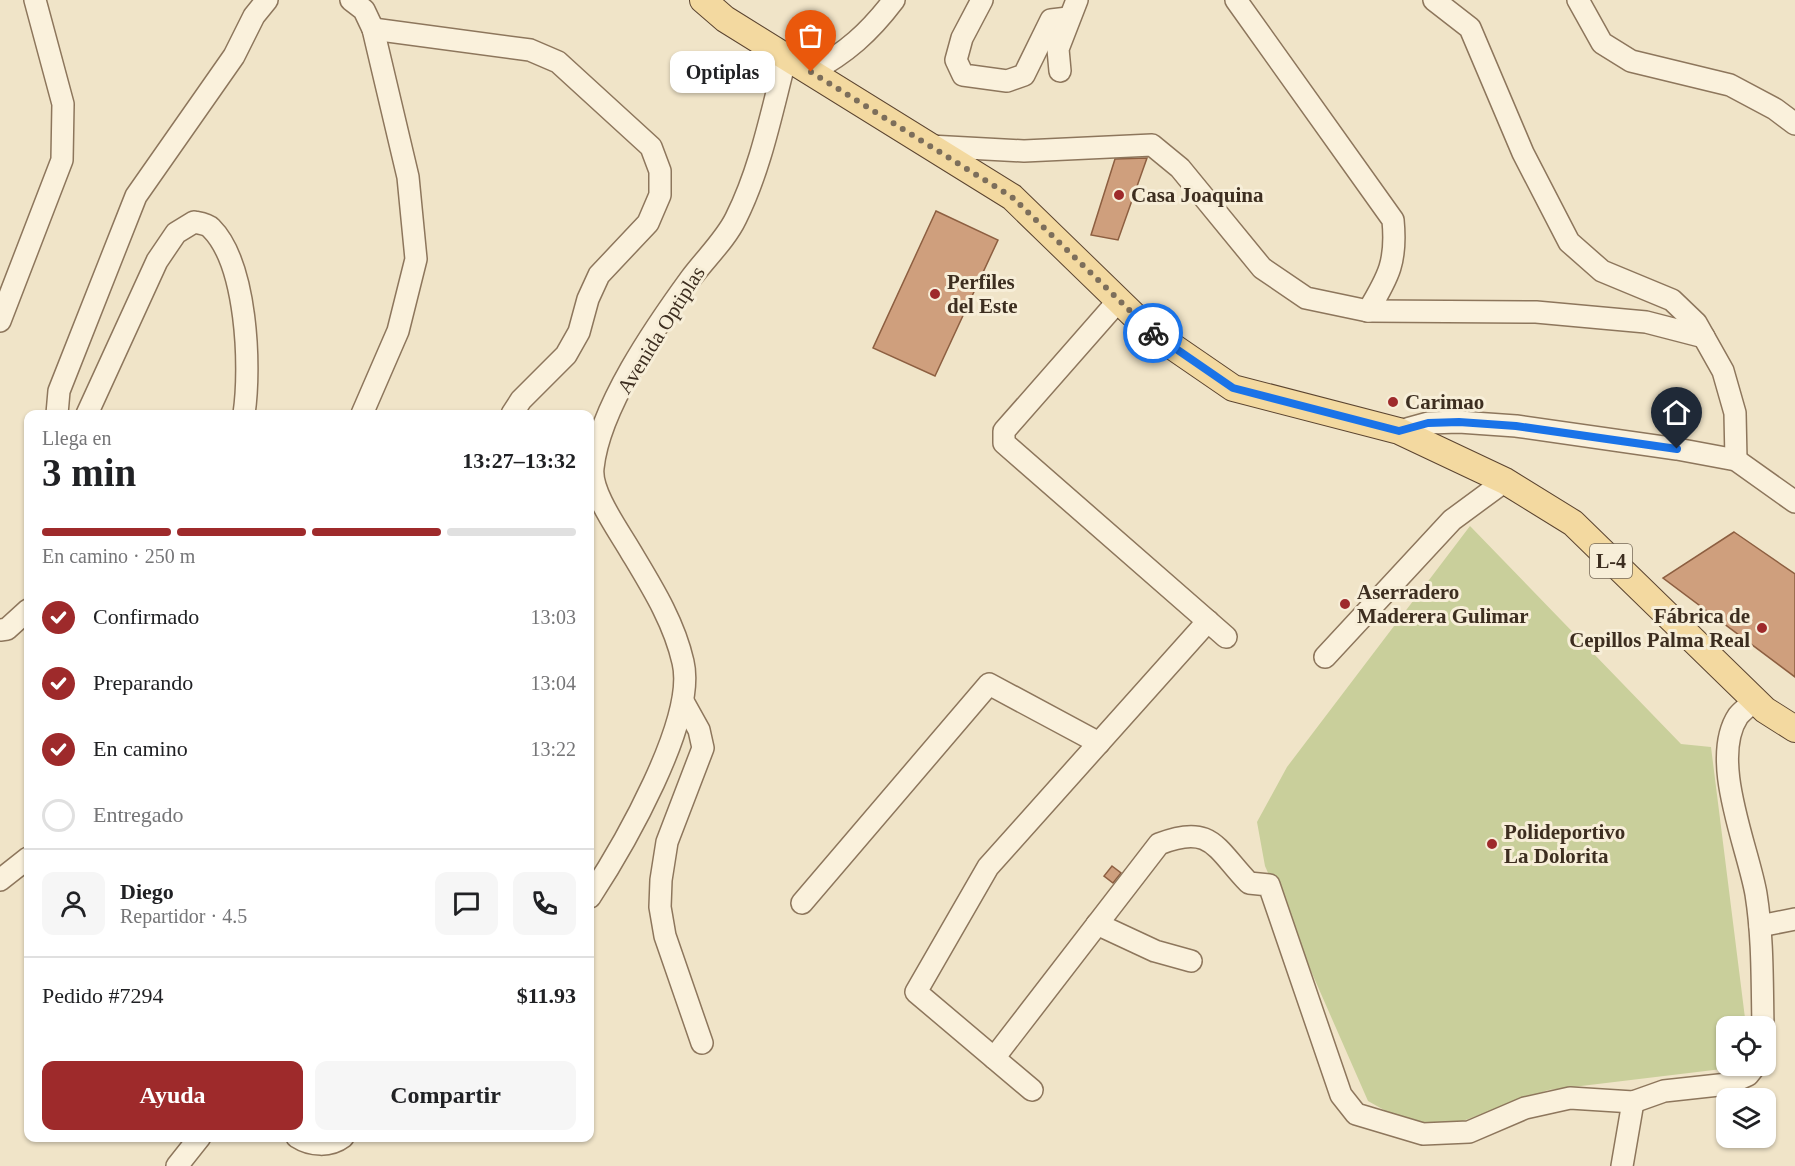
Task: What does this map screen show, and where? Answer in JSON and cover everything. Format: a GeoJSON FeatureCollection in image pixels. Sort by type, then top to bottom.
{"type":"FeatureCollection","features":[{"type":"Feature","properties":{"kind":"main road","name":"L-4"},"geometry":{"type":"LineString","coordinates":[[703,0],[725,19],[1012,197],[1150,331],[1233,388],[1399,431],[1505,481],[1573,523],[1754,701],[1795,729]]}},
{"type":"Feature","properties":{"kind":"street"},"geometry":{"type":"LineString","coordinates":[[0,321],[62,160],[63,104],[35,0]]}},
{"type":"Feature","properties":{"kind":"street"},"geometry":{"type":"LineString","coordinates":[[57,410],[59,391],[136,196],[234,56],[254,15],[267,0]]}},
{"type":"Feature","properties":{"kind":"street"},"geometry":{"type":"LineString","coordinates":[[351,0],[364,10],[373,28],[408,177],[416,259],[398,331],[364,410]]}},
{"type":"Feature","properties":{"kind":"street"},"geometry":{"type":"LineString","coordinates":[[811,72],[842,56],[877,22],[894,0]]}},
{"type":"Feature","properties":{"kind":"street"},"geometry":{"type":"LineString","coordinates":[[982,0],[962,38],[956,60],[963,75],[1007,81],[1024,75],[1051,20],[1072,9]]}},
{"type":"Feature","properties":{"kind":"street"},"geometry":{"type":"LineString","coordinates":[[1236,0],[1393,220],[1395,244],[1388,278],[1368,310]]}},
{"type":"Feature","properties":{"kind":"street"},"geometry":{"type":"LineString","coordinates":[[1434,0],[1470,28],[1523,153],[1569,242],[1602,271],[1672,300],[1696,323],[1723,371],[1735,413],[1736,460]]}},
{"type":"Feature","properties":{"kind":"street"},"geometry":{"type":"LineString","coordinates":[[1578,0],[1602,43],[1631,61],[1730,85],[1775,109],[1795,124]]}},
{"type":"Feature","properties":{"kind":"street"},"geometry":{"type":"LineString","coordinates":[[1060,71],[1058,49],[1072,9]]}},
{"type":"Feature","properties":{"kind":"street"},"geometry":{"type":"LineString","coordinates":[[373,28],[530,50],[558,62],[651,147],[660,171],[660,195],[648,223],[599,275],[588,299],[579,333],[566,355],[521,400],[515,410]]}},
{"type":"Feature","properties":{"kind":"street","name":"Avenida Optiplas"},"geometry":{"type":"LineString","coordinates":[[594,461],[600,434],[636,362],[690,280],[736,219],[762,150],[786,57]]}},
{"type":"Feature","properties":{"kind":"street"},"geometry":{"type":"LineString","coordinates":[[930,146],[1024,151],[1152,145],[1180,168],[1262,268],[1306,298],[1368,310],[1536,312],[1646,322],[1704,337]]}},
{"type":"Feature","properties":{"kind":"street"},"geometry":{"type":"LineString","coordinates":[[89,410],[157,261],[176,233],[194,222],[209,226],[222,243],[245,317],[249,382],[245,410]]}},
{"type":"Feature","properties":{"kind":"street"},"geometry":{"type":"LineString","coordinates":[[1119,300],[1004,430],[1004,443],[1226,637]]}},
{"type":"Feature","properties":{"kind":"street"},"geometry":{"type":"LineString","coordinates":[[1399,431],[1439,423],[1516,426],[1677,449],[1736,460],[1795,502]]}},
{"type":"Feature","properties":{"kind":"street","name":"Avenida Optiplas"},"geometry":{"type":"LineString","coordinates":[[594,476],[603,504],[661,603],[684,663],[684,704],[665,760],[594,890]]}},
{"type":"Feature","properties":{"kind":"street"},"geometry":{"type":"LineString","coordinates":[[1325,657],[1452,520],[1505,481]]}},
{"type":"Feature","properties":{"kind":"street"},"geometry":{"type":"LineString","coordinates":[[0,630],[7,628],[24,613]]}},
{"type":"Feature","properties":{"kind":"street"},"geometry":{"type":"LineString","coordinates":[[1032,1090],[916,992],[988,867],[1208,621]]}},
{"type":"Feature","properties":{"kind":"street"},"geometry":{"type":"LineString","coordinates":[[802,903],[988,684],[1099,743]]}},
{"type":"Feature","properties":{"kind":"street"},"geometry":{"type":"LineString","coordinates":[[1754,701],[1738,717],[1727,746],[1734,813],[1756,892],[1760,926],[1762,1016]]}},
{"type":"Feature","properties":{"kind":"street"},"geometry":{"type":"LineString","coordinates":[[684,704],[699,730],[703,748],[667,842],[661,880],[660,907],[665,936],[702,1043]]}},
{"type":"Feature","properties":{"kind":"street"},"geometry":{"type":"LineString","coordinates":[[994,1058],[1158,844],[1175,838],[1197,836],[1214,842],[1249,883],[1269,885],[1341,1095],[1356,1114],[1423,1134],[1470,1132],[1525,1108],[1570,1098],[1634,1102],[1664,1092],[1728,1084],[1746,1076]]}},
{"type":"Feature","properties":{"kind":"street"},"geometry":{"type":"LineString","coordinates":[[0,880],[24,861]]}},
{"type":"Feature","properties":{"kind":"street"},"geometry":{"type":"LineString","coordinates":[[1760,926],[1795,919]]}},
{"type":"Feature","properties":{"kind":"street"},"geometry":{"type":"LineString","coordinates":[[1097,924],[1155,951],[1191,961]]}},
{"type":"Feature","properties":{"kind":"street"},"geometry":{"type":"LineString","coordinates":[[1622,1166],[1634,1102]]}},
{"type":"Feature","properties":{"kind":"street"},"geometry":{"type":"LineString","coordinates":[[177,1166],[196,1142]]}},
{"type":"Feature","properties":{"kind":"street"},"geometry":{"type":"LineString","coordinates":[[305,1142],[336,1142]]}},
{"type":"Feature","properties":{"kind":"green space","name":"Polideportivo La Dolorita"},"geometry":{"type":"Polygon","coordinates":[[[1470,526],[1681,744],[1711,747],[1745,1016],[1716,1016],[1716,1070],[1548,1090],[1427,1134],[1368,1101],[1265,866],[1257,822],[1287,767],[1470,526]]]}},
{"type":"Feature","properties":{"kind":"building","name":"Casa Joaquina"},"geometry":{"type":"Polygon","coordinates":[[[1147,158],[1118,240],[1091,235],[1115,159],[1147,158]]]}},
{"type":"Feature","properties":{"kind":"building","name":"Perfiles del Este"},"geometry":{"type":"Polygon","coordinates":[[[936,211],[998,240],[935,376],[873,348],[936,211]]]}},
{"type":"Feature","properties":{"kind":"building","name":"Fábrica de Cepillos Palma Real"},"geometry":{"type":"Polygon","coordinates":[[[1734,532],[1795,574],[1795,677],[1663,578],[1734,532]]]}},
{"type":"Feature","properties":{"kind":"building"},"geometry":{"type":"Polygon","coordinates":[[[1112,866],[1121,873],[1113,883],[1104,876],[1112,866]]]}},
{"type":"Feature","properties":{"kind":"way so far"},"geometry":{"type":"LineString","coordinates":[[811,72],[1012,197],[1153,333]]}},
{"type":"Feature","properties":{"kind":"place","name":"Optiplas"},"geometry":{"type":"Point","coordinates":[811,72]}},
{"type":"Feature","properties":{"kind":"place","name":"Casa Joaquina"},"geometry":{"type":"Point","coordinates":[1119,195]}},
{"type":"Feature","properties":{"kind":"place","name":"Perfiles del Este"},"geometry":{"type":"Point","coordinates":[935,294]}},
{"type":"Feature","properties":{"kind":"place","name":"Carimao"},"geometry":{"type":"Point","coordinates":[1393,402]}},
{"type":"Feature","properties":{"kind":"place","name":"Aserradero Maderera Gulimar"},"geometry":{"type":"Point","coordinates":[1345,604]}},
{"type":"Feature","properties":{"kind":"place","name":"Fábrica de Cepillos Palma Real"},"geometry":{"type":"Point","coordinates":[1762,628]}},
{"type":"Feature","properties":{"kind":"place","name":"Polideportivo La Dolorita"},"geometry":{"type":"Point","coordinates":[1492,844]}},
{"type":"Feature","properties":{"kind":"route"},"geometry":{"type":"LineString","coordinates":[[1153,333],[1233,388],[1399,431],[1428,423],[1459,422],[1516,426],[1677,449]]}}]}
